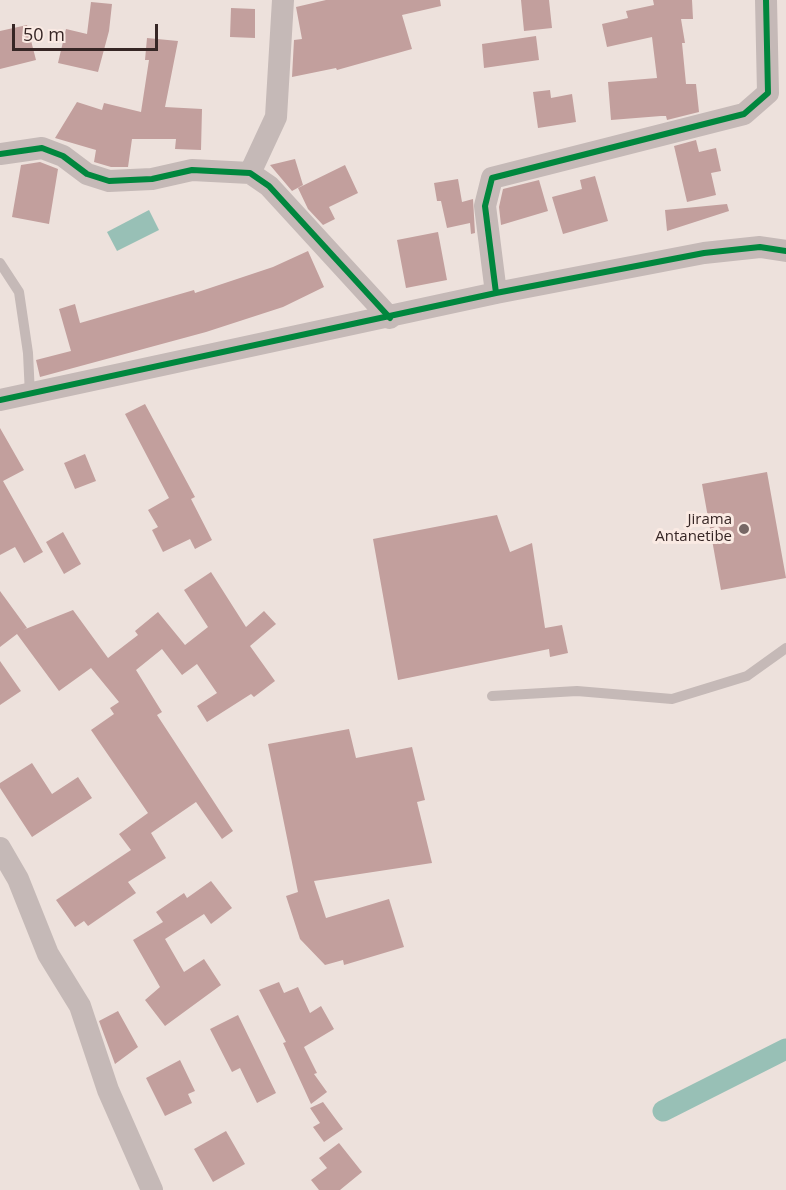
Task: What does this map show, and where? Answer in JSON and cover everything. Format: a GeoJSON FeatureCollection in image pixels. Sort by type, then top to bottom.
{"type":"FeatureCollection","features":[{"type":"Feature","properties":{"kind":"street"},"geometry":{"type":"LineString","coordinates":[[250,173],[276,117],[284,0]]}},
{"type":"Feature","properties":{"kind":"street"},"geometry":{"type":"LineString","coordinates":[[496,293],[484,206],[492,178],[744,114],[768,93],[766,0]]}},
{"type":"Feature","properties":{"kind":"street"},"geometry":{"type":"LineString","coordinates":[[0,154],[42,148],[63,156],[87,174],[109,181],[152,179],[192,170],[227,170],[250,173],[269,186],[390,318]]}},
{"type":"Feature","properties":{"kind":"street"},"geometry":{"type":"LineString","coordinates":[[0,400],[30,396],[270,340],[390,318],[496,293],[738,248],[760,247],[786,252]]}},
{"type":"Feature","properties":{"kind":"street"},"geometry":{"type":"LineString","coordinates":[[0,848],[18,879],[48,954],[80,1006],[108,1090],[152,1190]]}},
{"type":"Feature","properties":{"kind":"lane"},"geometry":{"type":"LineString","coordinates":[[0,263],[19,292],[28,353],[30,396]]}},
{"type":"Feature","properties":{"kind":"lane"},"geometry":{"type":"LineString","coordinates":[[492,696],[577,691],[672,699],[747,676],[786,648]]}},
{"type":"Feature","properties":{"kind":"water"},"geometry":{"type":"Polygon","coordinates":[[[149,210],[159,230],[117,251],[107,232],[149,210]]]}},
{"type":"Feature","properties":{"kind":"building"},"geometry":{"type":"Polygon","coordinates":[[[326,0],[440,0],[441,6],[402,15],[412,49],[337,70],[336,68],[292,77],[294,40],[302,39],[296,7],[326,0]]]}},
{"type":"Feature","properties":{"kind":"building"},"geometry":{"type":"Polygon","coordinates":[[[521,0],[549,0],[552,28],[524,31],[521,0]]]}},
{"type":"Feature","properties":{"kind":"building"},"geometry":{"type":"Polygon","coordinates":[[[653,0],[692,0],[693,19],[681,19],[685,43],[682,43],[686,84],[696,84],[699,112],[667,120],[666,116],[661,116],[611,120],[608,82],[657,78],[652,37],[607,47],[602,24],[628,18],[626,11],[654,5],[653,0]]]}},
{"type":"Feature","properties":{"kind":"building"},"geometry":{"type":"Polygon","coordinates":[[[91,2],[112,4],[109,31],[98,72],[58,63],[66,29],[87,34],[91,2]]]}},
{"type":"Feature","properties":{"kind":"building"},"geometry":{"type":"Polygon","coordinates":[[[231,8],[255,9],[255,38],[230,37],[231,8]]]}},
{"type":"Feature","properties":{"kind":"building"},"geometry":{"type":"Polygon","coordinates":[[[27,25],[36,60],[0,69],[0,31],[27,25]]]}},
{"type":"Feature","properties":{"kind":"building"},"geometry":{"type":"Polygon","coordinates":[[[536,36],[539,60],[484,68],[482,44],[536,36]]]}},
{"type":"Feature","properties":{"kind":"building"},"geometry":{"type":"Polygon","coordinates":[[[147,38],[178,41],[165,107],[202,109],[201,150],[175,149],[176,139],[132,139],[128,167],[111,167],[94,162],[96,150],[55,138],[77,102],[102,110],[104,103],[141,112],[149,60],[145,60],[147,38]]]}},
{"type":"Feature","properties":{"kind":"building"},"geometry":{"type":"Polygon","coordinates":[[[550,90],[551,98],[572,94],[576,122],[538,128],[533,92],[550,90]]]}},
{"type":"Feature","properties":{"kind":"building"},"geometry":{"type":"Polygon","coordinates":[[[696,140],[699,152],[716,148],[721,171],[711,173],[716,195],[687,202],[674,146],[696,140]]]}},
{"type":"Feature","properties":{"kind":"building"},"geometry":{"type":"Polygon","coordinates":[[[295,159],[303,185],[292,191],[270,165],[295,159]]]}},
{"type":"Feature","properties":{"kind":"building"},"geometry":{"type":"Polygon","coordinates":[[[40,162],[58,169],[49,224],[12,217],[21,165],[40,162]]]}},
{"type":"Feature","properties":{"kind":"building"},"geometry":{"type":"Polygon","coordinates":[[[345,165],[358,193],[329,207],[335,219],[323,225],[308,209],[298,188],[345,165]]]}},
{"type":"Feature","properties":{"kind":"building"},"geometry":{"type":"Polygon","coordinates":[[[595,176],[608,221],[563,234],[552,197],[582,189],[580,180],[595,176]]]}},
{"type":"Feature","properties":{"kind":"building"},"geometry":{"type":"Polygon","coordinates":[[[458,179],[462,202],[473,199],[475,233],[471,234],[470,223],[447,228],[441,201],[437,201],[434,183],[458,179]]]}},
{"type":"Feature","properties":{"kind":"building"},"geometry":{"type":"Polygon","coordinates":[[[539,180],[548,211],[501,225],[499,207],[503,189],[539,180]]]}},
{"type":"Feature","properties":{"kind":"building"},"geometry":{"type":"Polygon","coordinates":[[[727,204],[729,211],[667,231],[665,210],[727,204]]]}},
{"type":"Feature","properties":{"kind":"building"},"geometry":{"type":"Polygon","coordinates":[[[438,232],[447,280],[406,288],[397,240],[438,232]]]}},
{"type":"Feature","properties":{"kind":"building"},"geometry":{"type":"Polygon","coordinates":[[[308,251],[324,287],[283,307],[206,332],[40,377],[36,360],[71,351],[59,309],[75,304],[80,323],[194,290],[195,293],[273,267],[308,251]]]}},
{"type":"Feature","properties":{"kind":"building"},"geometry":{"type":"Polygon","coordinates":[[[145,404],[195,497],[191,499],[212,540],[195,549],[190,539],[163,552],[152,530],[158,527],[148,510],[169,498],[125,414],[145,404]]]}},
{"type":"Feature","properties":{"kind":"building"},"geometry":{"type":"Polygon","coordinates":[[[0,428],[24,470],[3,481],[43,552],[24,563],[15,547],[0,555],[0,428]]]}},
{"type":"Feature","properties":{"kind":"building"},"geometry":{"type":"Polygon","coordinates":[[[85,454],[96,481],[75,489],[64,463],[85,454]]]}},
{"type":"Feature","properties":{"kind":"building","name":"Jirama Antanetibe"},"geometry":{"type":"Polygon","coordinates":[[[767,472],[786,578],[721,590],[702,484],[767,472]]]}},
{"type":"Feature","properties":{"kind":"building"},"geometry":{"type":"Polygon","coordinates":[[[497,515],[510,552],[532,543],[545,628],[562,625],[568,653],[550,657],[549,649],[398,680],[373,539],[497,515]]]}},
{"type":"Feature","properties":{"kind":"building"},"geometry":{"type":"Polygon","coordinates":[[[63,532],[81,564],[64,574],[46,542],[63,532]]]}},
{"type":"Feature","properties":{"kind":"building"},"geometry":{"type":"Polygon","coordinates":[[[211,572],[246,627],[264,611],[276,624],[250,646],[275,681],[254,697],[251,694],[207,722],[197,706],[217,693],[197,664],[182,675],[162,649],[136,670],[162,712],[157,715],[233,831],[222,839],[196,802],[151,833],[166,858],[128,882],[136,893],[88,926],[84,921],[75,927],[56,900],[131,850],[119,834],[148,813],[91,730],[114,714],[110,708],[119,702],[91,668],[59,691],[17,634],[0,647],[0,591],[27,628],[23,630],[73,610],[108,658],[138,635],[135,631],[158,612],[185,645],[208,627],[184,590],[211,572]]]}},
{"type":"Feature","properties":{"kind":"building"},"geometry":{"type":"Polygon","coordinates":[[[0,661],[21,691],[0,705],[0,661]]]}},
{"type":"Feature","properties":{"kind":"building"},"geometry":{"type":"Polygon","coordinates":[[[349,729],[356,758],[412,747],[425,800],[417,802],[432,863],[314,881],[326,918],[389,899],[404,947],[344,965],[343,960],[325,965],[300,939],[286,896],[298,892],[268,744],[349,729]]]}},
{"type":"Feature","properties":{"kind":"building"},"geometry":{"type":"Polygon","coordinates":[[[32,763],[52,794],[78,777],[92,798],[32,837],[0,788],[0,783],[32,763]]]}},
{"type":"Feature","properties":{"kind":"building"},"geometry":{"type":"Polygon","coordinates":[[[211,881],[232,908],[211,924],[204,914],[165,939],[184,972],[204,959],[221,985],[165,1026],[145,1000],[160,987],[133,940],[163,922],[156,912],[184,893],[187,898],[211,881]]]}},
{"type":"Feature","properties":{"kind":"building"},"geometry":{"type":"Polygon","coordinates":[[[279,982],[284,993],[298,987],[310,1013],[321,1006],[334,1029],[304,1047],[317,1073],[314,1074],[327,1092],[311,1104],[283,1043],[286,1042],[259,990],[279,982]]]}},
{"type":"Feature","properties":{"kind":"building"},"geometry":{"type":"Polygon","coordinates":[[[118,1011],[138,1047],[115,1064],[99,1021],[118,1011]]]}},
{"type":"Feature","properties":{"kind":"building"},"geometry":{"type":"Polygon","coordinates":[[[238,1015],[276,1093],[257,1103],[240,1068],[232,1072],[210,1029],[238,1015]]]}},
{"type":"Feature","properties":{"kind":"building"},"geometry":{"type":"Polygon","coordinates":[[[180,1060],[195,1091],[188,1094],[192,1103],[165,1116],[146,1078],[180,1060]]]}},
{"type":"Feature","properties":{"kind":"building"},"geometry":{"type":"Polygon","coordinates":[[[323,1102],[343,1129],[324,1142],[313,1127],[320,1123],[310,1108],[323,1102]]]}},
{"type":"Feature","properties":{"kind":"building"},"geometry":{"type":"Polygon","coordinates":[[[226,1131],[245,1164],[213,1182],[194,1149],[226,1131]]]}},
{"type":"Feature","properties":{"kind":"building"},"geometry":{"type":"Polygon","coordinates":[[[339,1143],[362,1172],[340,1190],[319,1190],[311,1180],[327,1168],[319,1158],[339,1143]]]}},
{"type":"Feature","properties":{"kind":"waterway"},"geometry":{"type":"LineString","coordinates":[[663,1111],[786,1049]]}},
{"type":"Feature","properties":{"kind":"cycle path"},"geometry":{"type":"LineString","coordinates":[[496,293],[485,206],[492,178],[744,114],[768,93],[766,0]]}},
{"type":"Feature","properties":{"kind":"cycle path"},"geometry":{"type":"LineString","coordinates":[[0,154],[42,148],[63,156],[87,174],[109,181],[152,179],[192,170],[250,173],[269,186],[390,318]]}},
{"type":"Feature","properties":{"kind":"cycle path"},"geometry":{"type":"LineString","coordinates":[[0,400],[496,293],[704,253],[760,247],[786,251]]}},
{"type":"Feature","properties":{"kind":"place","name":"Jirama Antanetibe"},"geometry":{"type":"Point","coordinates":[744,529]}}]}
